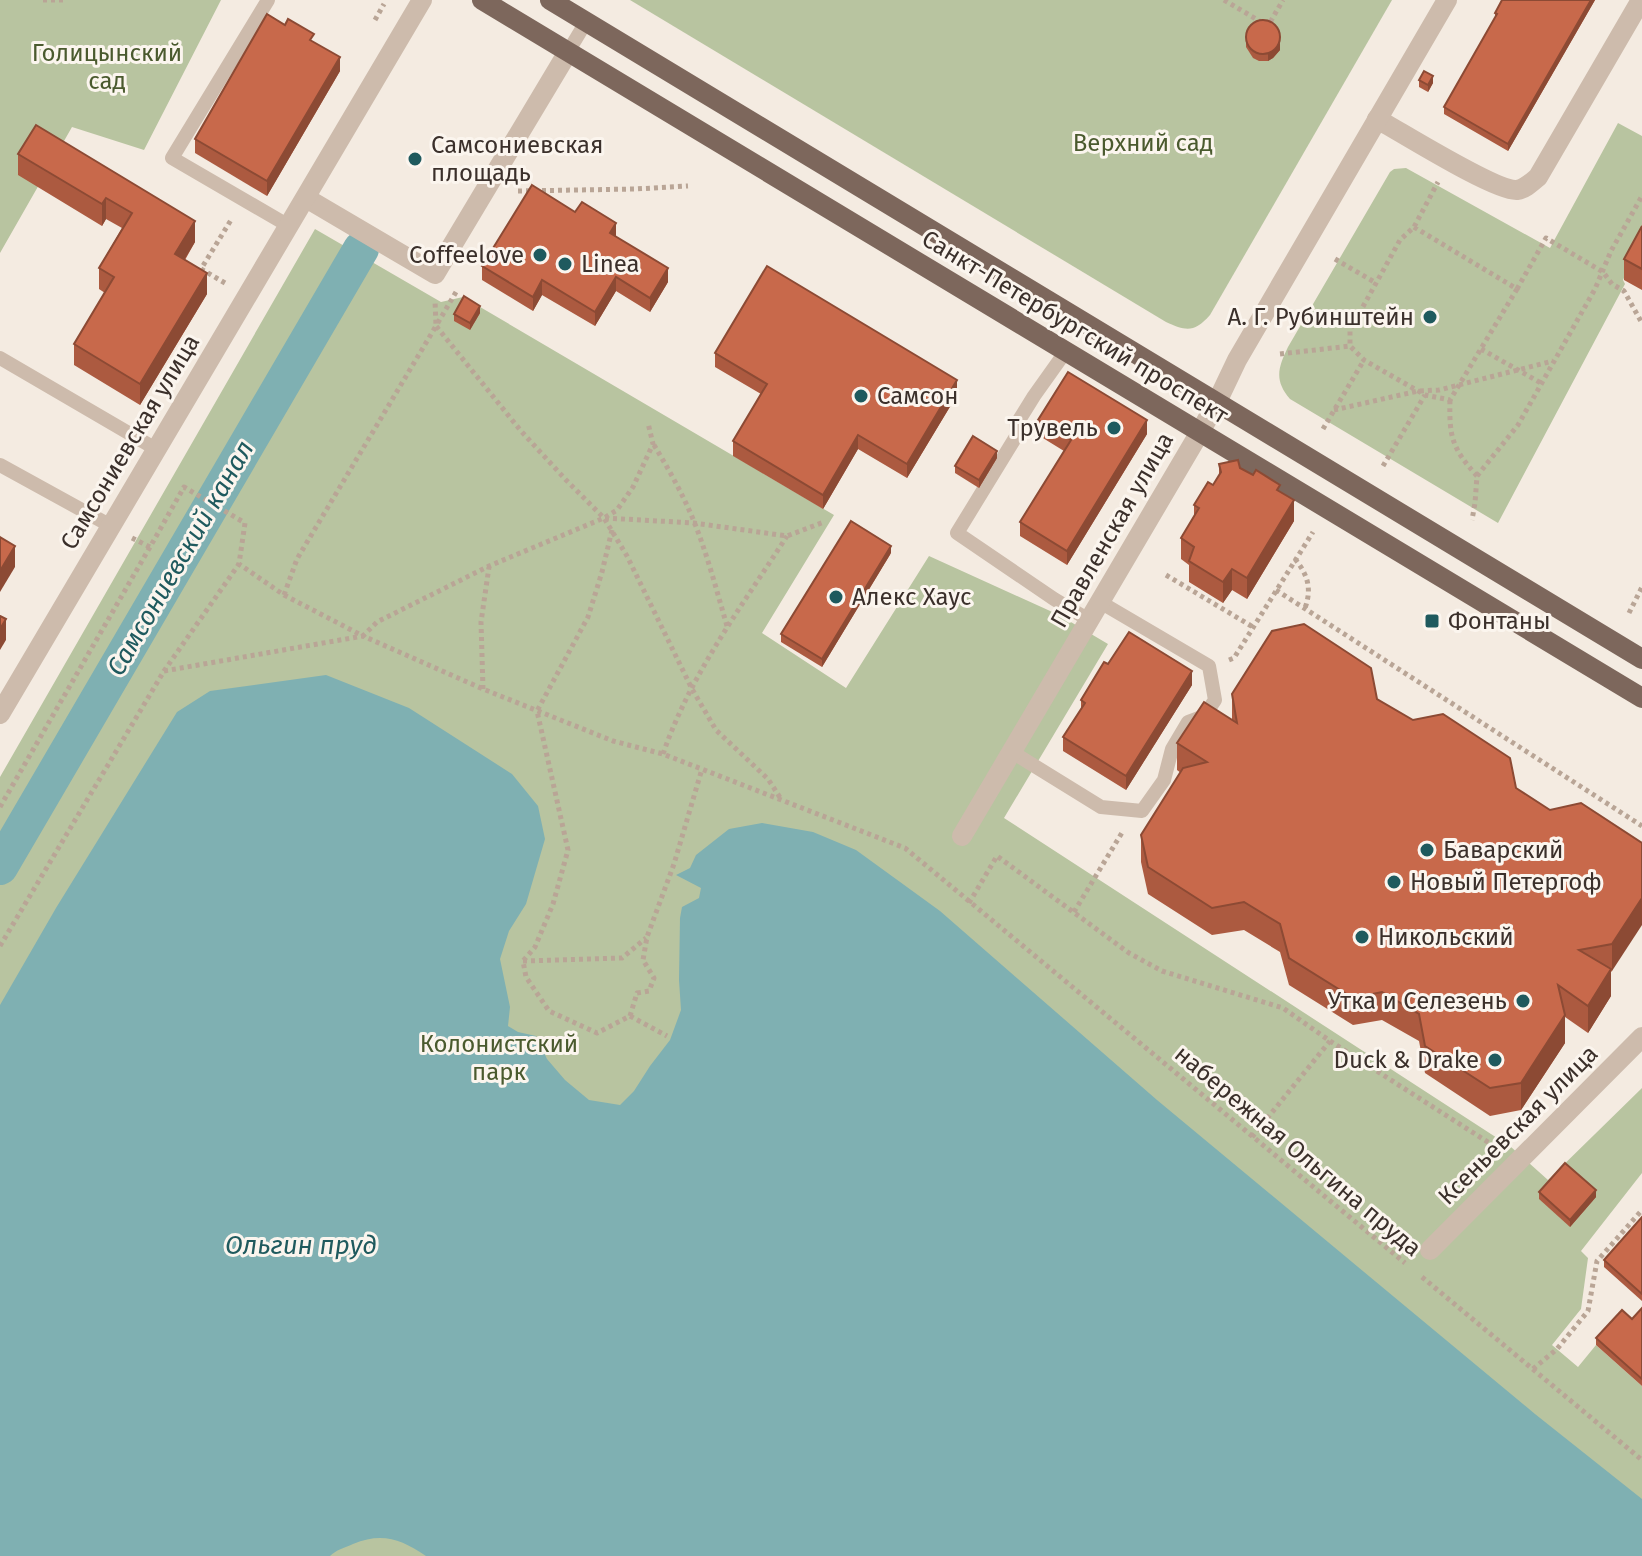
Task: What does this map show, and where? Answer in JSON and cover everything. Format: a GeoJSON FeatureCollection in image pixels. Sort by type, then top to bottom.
{"type":"FeatureCollection","features":[{"type":"Feature","properties":{"kind":"main road","name":"Санкт-Петербургский проспект"},"geometry":{"type":"LineString","coordinates":[[482,0],[1642,698]]}},
{"type":"Feature","properties":{"kind":"main road","name":"Санкт-Петербургский проспект"},"geometry":{"type":"LineString","coordinates":[[550,0],[1642,659]]}},
{"type":"Feature","properties":{"kind":"street"},"geometry":{"type":"LineString","coordinates":[[422,0],[306,198],[435,274],[568,52]]}},
{"type":"Feature","properties":{"kind":"street","name":"Правленская улица"},"geometry":{"type":"LineString","coordinates":[[962,836],[1200,432],[1237,360],[1447,0]]}},
{"type":"Feature","properties":{"kind":"street"},"geometry":{"type":"LineString","coordinates":[[1377,119],[1490,183],[1514,190],[1526,187],[1538,177],[1641,0]]}},
{"type":"Feature","properties":{"kind":"street","name":"Самсониевская улица"},"geometry":{"type":"LineString","coordinates":[[0,714],[117,529],[156,449],[306,198]]}},
{"type":"Feature","properties":{"kind":"street","name":"Ксеньевская улица"},"geometry":{"type":"LineString","coordinates":[[1430,1250],[1641,1040]]}},
{"type":"Feature","properties":{"kind":"lane"},"geometry":{"type":"LineString","coordinates":[[268,0],[172,158],[289,226]]}},
{"type":"Feature","properties":{"kind":"lane"},"geometry":{"type":"LineString","coordinates":[[568,52],[586,22]]}},
{"type":"Feature","properties":{"kind":"lane"},"geometry":{"type":"LineString","coordinates":[[1066,351],[1016,425],[1017,435],[957,533],[1089,620]]}},
{"type":"Feature","properties":{"kind":"lane"},"geometry":{"type":"LineString","coordinates":[[0,358],[156,449]]}},
{"type":"Feature","properties":{"kind":"lane"},"geometry":{"type":"LineString","coordinates":[[0,465],[117,529]]}},
{"type":"Feature","properties":{"kind":"lane"},"geometry":{"type":"LineString","coordinates":[[1012,752],[1101,807],[1142,811],[1164,780],[1172,749],[1188,722],[1204,716],[1215,700],[1209,666],[1100,602]]}},
{"type":"Feature","properties":{"kind":"path"},"geometry":{"type":"LineString","coordinates":[[43,0],[63,0]]}},
{"type":"Feature","properties":{"kind":"path"},"geometry":{"type":"LineString","coordinates":[[1224,0],[1268,26],[1283,0]]}},
{"type":"Feature","properties":{"kind":"path"},"geometry":{"type":"LineString","coordinates":[[1440,180],[1414,227],[1400,240],[1350,330],[1350,346],[1364,360],[1425,395],[1450,400]]}},
{"type":"Feature","properties":{"kind":"path"},"geometry":{"type":"LineString","coordinates":[[518,191],[688,186]]}},
{"type":"Feature","properties":{"kind":"path"},"geometry":{"type":"LineString","coordinates":[[1472,520],[1477,476],[1518,425],[1642,196]]}},
{"type":"Feature","properties":{"kind":"path"},"geometry":{"type":"LineString","coordinates":[[196,277],[231,220]]}},
{"type":"Feature","properties":{"kind":"path"},"geometry":{"type":"LineString","coordinates":[[1414,227],[1517,289]]}},
{"type":"Feature","properties":{"kind":"path"},"geometry":{"type":"LineString","coordinates":[[1477,476],[1454,446],[1450,400],[1546,238],[1603,272],[1612,284],[1624,291],[1642,323]]}},
{"type":"Feature","properties":{"kind":"path"},"geometry":{"type":"LineString","coordinates":[[1335,259],[1376,283]]}},
{"type":"Feature","properties":{"kind":"path"},"geometry":{"type":"LineString","coordinates":[[201,269],[226,283]]}},
{"type":"Feature","properties":{"kind":"path"},"geometry":{"type":"LineString","coordinates":[[284,595],[297,559],[436,326],[435,274]]}},
{"type":"Feature","properties":{"kind":"path"},"geometry":{"type":"LineString","coordinates":[[436,326],[521,431],[604,518],[627,556],[692,689],[716,730],[768,779],[781,800]]}},
{"type":"Feature","properties":{"kind":"path"},"geometry":{"type":"LineString","coordinates":[[1280,354],[1350,346]]}},
{"type":"Feature","properties":{"kind":"path"},"geometry":{"type":"LineString","coordinates":[[1481,349],[1541,383]]}},
{"type":"Feature","properties":{"kind":"path"},"geometry":{"type":"LineString","coordinates":[[1323,429],[1364,360]]}},
{"type":"Feature","properties":{"kind":"path"},"geometry":{"type":"LineString","coordinates":[[1334,410],[1418,391],[1439,390],[1554,361]]}},
{"type":"Feature","properties":{"kind":"path"},"geometry":{"type":"LineString","coordinates":[[1383,466],[1425,395]]}},
{"type":"Feature","properties":{"kind":"path"},"geometry":{"type":"LineString","coordinates":[[648,423],[653,444],[676,483],[694,523],[727,626]]}},
{"type":"Feature","properties":{"kind":"path"},"geometry":{"type":"LineString","coordinates":[[164,671],[363,636],[377,622],[489,566],[617,510],[633,487],[653,444]]}},
{"type":"Feature","properties":{"kind":"path"},"geometry":{"type":"LineString","coordinates":[[0,807],[184,487],[245,523],[239,564],[164,671],[0,946]]}},
{"type":"Feature","properties":{"kind":"path"},"geometry":{"type":"LineString","coordinates":[[604,518],[694,523],[787,536],[824,522]]}},
{"type":"Feature","properties":{"kind":"path"},"geometry":{"type":"LineString","coordinates":[[117,529],[150,547]]}},
{"type":"Feature","properties":{"kind":"path"},"geometry":{"type":"LineString","coordinates":[[523,961],[535,947],[553,904],[568,850],[537,711],[588,617],[612,530]]}},
{"type":"Feature","properties":{"kind":"path"},"geometry":{"type":"LineString","coordinates":[[1234,658],[1313,531]]}},
{"type":"Feature","properties":{"kind":"path"},"geometry":{"type":"LineString","coordinates":[[663,754],[673,724],[727,626],[787,536]]}},
{"type":"Feature","properties":{"kind":"path"},"geometry":{"type":"LineString","coordinates":[[1295,559],[1309,588],[1305,608]]}},
{"type":"Feature","properties":{"kind":"path","name":"набережная Ольгина пруда"},"geometry":{"type":"LineString","coordinates":[[239,564],[284,595],[363,636],[483,689],[613,741],[663,754],[905,848],[1642,1460]]}},
{"type":"Feature","properties":{"kind":"path"},"geometry":{"type":"LineString","coordinates":[[483,689],[481,622],[489,566]]}},
{"type":"Feature","properties":{"kind":"path"},"geometry":{"type":"LineString","coordinates":[[1166,575],[1253,627]]}},
{"type":"Feature","properties":{"kind":"path"},"geometry":{"type":"LineString","coordinates":[[1629,613],[1642,587]]}},
{"type":"Feature","properties":{"kind":"path"},"geometry":{"type":"LineString","coordinates":[[1276,590],[1642,826]]}},
{"type":"Feature","properties":{"kind":"path"},"geometry":{"type":"LineString","coordinates":[[523,961],[526,977],[549,1011],[597,1033],[630,1016],[637,993],[649,991],[654,978],[643,960],[647,937],[674,864],[702,769]]}},
{"type":"Feature","properties":{"kind":"path"},"geometry":{"type":"LineString","coordinates":[[1074,912],[1121,834],[1142,811]]}},
{"type":"Feature","properties":{"kind":"path"},"geometry":{"type":"LineString","coordinates":[[969,903],[997,856],[1129,953],[1162,971],[1283,1008],[1498,1149],[1513,1168]]}},
{"type":"Feature","properties":{"kind":"path"},"geometry":{"type":"LineString","coordinates":[[523,961],[622,958],[647,937]]}},
{"type":"Feature","properties":{"kind":"path"},"geometry":{"type":"LineString","coordinates":[[630,1016],[667,1036]]}},
{"type":"Feature","properties":{"kind":"path"},"geometry":{"type":"LineString","coordinates":[[1252,1137],[1330,1041]]}},
{"type":"Feature","properties":{"kind":"path"},"geometry":{"type":"LineString","coordinates":[[1532,1369],[1557,1349],[1588,1311],[1597,1261],[1642,1210]]}},
{"type":"Feature","properties":{"kind":"green space","name":"Голицынский сад"},"geometry":{"type":"Polygon","coordinates":[[[0,0],[221,0],[144,150],[72,127],[0,253],[0,0]]]}},
{"type":"Feature","properties":{"kind":"green space","name":"Верхний сад"},"geometry":{"type":"Polygon","coordinates":[[[630,0],[1392,0],[1210,315],[1190,329],[1166,322],[630,0]]]}},
{"type":"Feature","properties":{"kind":"green space"},"geometry":{"type":"Polygon","coordinates":[[[1618,123],[1642,136],[1642,241],[1623,280],[1625,284],[1498,523],[1290,399],[1279,374],[1288,347],[1390,172],[1406,168],[1550,248],[1618,123]]]}},
{"type":"Feature","properties":{"kind":"green space","name":"Ольгин пруд"},"geometry":{"type":"Polygon","coordinates":[[[315,229],[441,302],[463,297],[834,515],[762,633],[846,688],[929,556],[1059,615],[1108,644],[1004,818],[1511,1147],[1548,1180],[1642,1088],[1642,1173],[1581,1251],[1588,1258],[1581,1309],[1552,1345],[1578,1367],[1596,1345],[1642,1386],[1642,1556],[0,1556],[0,777],[315,229]]]}},
{"type":"Feature","properties":{"kind":"water","name":"Ольгин пруд"},"geometry":{"type":"Polygon","coordinates":[[[326,675],[409,708],[512,774],[538,806],[545,839],[526,904],[509,931],[500,959],[510,1007],[508,1026],[536,1036],[547,1059],[565,1080],[589,1100],[620,1105],[634,1091],[670,1040],[681,1010],[682,907],[699,898],[701,888],[676,875],[690,868],[696,855],[729,829],[762,823],[813,832],[856,850],[940,911],[1157,1100],[1642,1499],[1642,1556],[426,1556],[400,1542],[373,1538],[340,1549],[330,1556],[0,1556],[0,1005],[177,712],[210,691],[326,675]]]}},
{"type":"Feature","properties":{"kind":"building"},"geometry":{"type":"Polygon","coordinates":[[[1502,0],[1591,0],[1508,144],[1444,107],[1502,0]]]}},
{"type":"Feature","properties":{"kind":"building"},"geometry":{"type":"Polygon","coordinates":[[[267,14],[285,25],[288,19],[314,34],[310,40],[340,57],[267,181],[195,139],[267,14]]]}},
{"type":"Feature","properties":{"kind":"building"},"geometry":{"type":"Polygon","coordinates":[[[1263,20],[1275,25],[1280,37],[1275,49],[1263,54],[1251,49],[1246,37],[1251,25],[1263,20]]]}},
{"type":"Feature","properties":{"kind":"building"},"geometry":{"type":"Polygon","coordinates":[[[1424,71],[1433,76],[1428,85],[1419,80],[1424,71]]]}},
{"type":"Feature","properties":{"kind":"building"},"geometry":{"type":"Polygon","coordinates":[[[36,125],[195,221],[175,254],[207,273],[140,384],[74,344],[114,277],[99,268],[132,213],[106,198],[102,204],[18,154],[36,125]]]}},
{"type":"Feature","properties":{"kind":"building","name":"Linea"},"geometry":{"type":"Polygon","coordinates":[[[532,185],[575,212],[582,202],[616,223],[610,233],[668,268],[650,298],[616,277],[595,312],[542,280],[533,297],[482,266],[532,185]]]}},
{"type":"Feature","properties":{"kind":"building"},"geometry":{"type":"Polygon","coordinates":[[[1642,226],[1642,269],[1624,259],[1642,226]]]}},
{"type":"Feature","properties":{"kind":"building","name":"Самсон"},"geometry":{"type":"Polygon","coordinates":[[[767,266],[957,380],[907,464],[858,435],[823,495],[733,441],[767,384],[715,353],[767,266]]]}},
{"type":"Feature","properties":{"kind":"building"},"geometry":{"type":"Polygon","coordinates":[[[464,296],[480,306],[470,323],[454,314],[464,296]]]}},
{"type":"Feature","properties":{"kind":"building"},"geometry":{"type":"Polygon","coordinates":[[[1068,372],[1147,420],[1067,551],[1020,522],[1071,440],[1038,420],[1068,372]]]}},
{"type":"Feature","properties":{"kind":"building"},"geometry":{"type":"Polygon","coordinates":[[[973,436],[997,451],[979,480],[955,466],[973,436]]]}},
{"type":"Feature","properties":{"kind":"building"},"geometry":{"type":"Polygon","coordinates":[[[1238,460],[1240,468],[1253,475],[1256,470],[1280,485],[1277,490],[1294,500],[1247,578],[1232,569],[1223,582],[1189,561],[1194,547],[1181,538],[1199,508],[1194,505],[1208,482],[1213,485],[1221,472],[1219,464],[1238,460]]]}},
{"type":"Feature","properties":{"kind":"building","name":"Алекс Хаус"},"geometry":{"type":"Polygon","coordinates":[[[851,521],[891,546],[822,659],[781,634],[851,521]]]}},
{"type":"Feature","properties":{"kind":"building"},"geometry":{"type":"Polygon","coordinates":[[[0,537],[15,546],[0,571],[0,537]]]}},
{"type":"Feature","properties":{"kind":"building","name":"Новый Петергоф"},"geometry":{"type":"Polygon","coordinates":[[[1304,624],[1371,668],[1377,699],[1413,720],[1443,714],[1510,758],[1516,788],[1550,810],[1581,803],[1642,843],[1642,898],[1612,944],[1579,950],[1611,969],[1588,1006],[1558,985],[1565,1015],[1521,1083],[1490,1088],[1425,1046],[1419,1014],[1382,992],[1353,998],[1289,958],[1280,924],[1244,902],[1212,908],[1148,867],[1141,835],[1183,768],[1207,762],[1177,743],[1204,702],[1237,723],[1232,694],[1272,631],[1304,624]]]}},
{"type":"Feature","properties":{"kind":"building"},"geometry":{"type":"Polygon","coordinates":[[[1129,632],[1192,671],[1126,776],[1063,737],[1085,703],[1081,700],[1104,662],[1108,664],[1129,632]]]}},
{"type":"Feature","properties":{"kind":"building"},"geometry":{"type":"Polygon","coordinates":[[[1565,1163],[1596,1190],[1570,1220],[1539,1192],[1565,1163]]]}},
{"type":"Feature","properties":{"kind":"building"},"geometry":{"type":"Polygon","coordinates":[[[1642,1217],[1642,1294],[1604,1260],[1642,1217]]]}},
{"type":"Feature","properties":{"kind":"building"},"geometry":{"type":"Polygon","coordinates":[[[1642,1308],[1642,1379],[1596,1338],[1622,1310],[1632,1319],[1642,1308]]]}},
{"type":"Feature","properties":{"kind":"waterway","name":"Самсониевский канал"},"geometry":{"type":"LineString","coordinates":[[0,867],[361,249]]}},
{"type":"Feature","properties":{"kind":"place","name":"Самсониевская площадь"},"geometry":{"type":"Point","coordinates":[415,159]}},
{"type":"Feature","properties":{"kind":"place","name":"Cоffeelove"},"geometry":{"type":"Point","coordinates":[540,255]}},
{"type":"Feature","properties":{"kind":"place","name":"Linea"},"geometry":{"type":"Point","coordinates":[565,264]}},
{"type":"Feature","properties":{"kind":"place","name":"А. Г. Рубинштейн"},"geometry":{"type":"Point","coordinates":[1430,317]}},
{"type":"Feature","properties":{"kind":"place","name":"Самсон"},"geometry":{"type":"Point","coordinates":[861,396]}},
{"type":"Feature","properties":{"kind":"place","name":"Трувель"},"geometry":{"type":"Point","coordinates":[1114,428]}},
{"type":"Feature","properties":{"kind":"place","name":"Алекс Хаус"},"geometry":{"type":"Point","coordinates":[836,597]}},
{"type":"Feature","properties":{"kind":"place","name":"Фонтаны"},"geometry":{"type":"Point","coordinates":[1432,621]}},
{"type":"Feature","properties":{"kind":"place","name":"Баварский"},"geometry":{"type":"Point","coordinates":[1427,850]}},
{"type":"Feature","properties":{"kind":"place","name":"Новый Петергоф"},"geometry":{"type":"Point","coordinates":[1394,882]}},
{"type":"Feature","properties":{"kind":"place","name":"Никольский"},"geometry":{"type":"Point","coordinates":[1362,937]}},
{"type":"Feature","properties":{"kind":"place","name":"Утка и Селезень"},"geometry":{"type":"Point","coordinates":[1523,1001]}},
{"type":"Feature","properties":{"kind":"place","name":"Duck & Drake"},"geometry":{"type":"Point","coordinates":[1495,1060]}},
{"type":"Feature","properties":{"kind":"park label","name":"Колонистский парк"},"geometry":{"type":"Point","coordinates":[499,1058]}}]}
